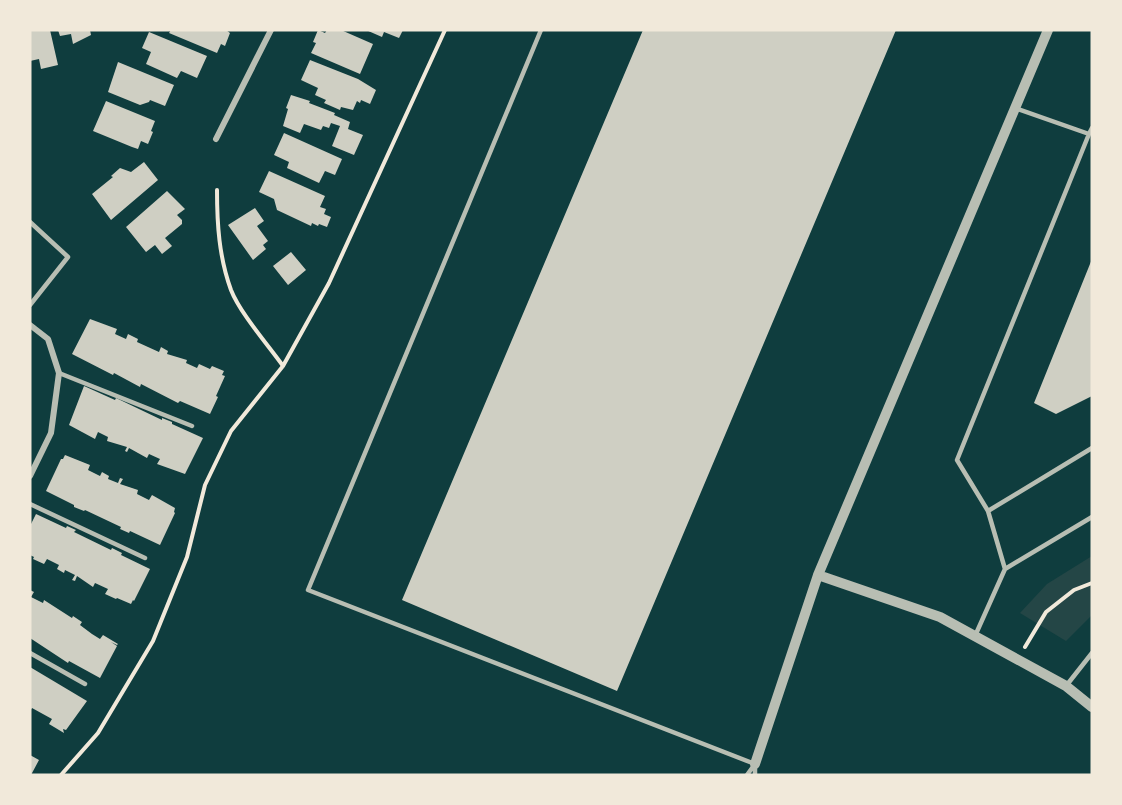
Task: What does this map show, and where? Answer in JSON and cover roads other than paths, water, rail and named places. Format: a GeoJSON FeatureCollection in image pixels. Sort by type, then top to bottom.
{"type":"FeatureCollection","features":[{"type":"Feature","properties":{"kind":"street"},"geometry":{"type":"LineString","coordinates":[[216,139],[271,30]]}},
{"type":"Feature","properties":{"kind":"street"},"geometry":{"type":"LineString","coordinates":[[755,770],[818,575],[1047,30]]}},
{"type":"Feature","properties":{"kind":"street"},"geometry":{"type":"LineString","coordinates":[[30,325],[48,339],[59,373],[51,433],[30,476]]}},
{"type":"Feature","properties":{"kind":"street"},"geometry":{"type":"LineString","coordinates":[[818,575],[940,616],[1066,686],[1092,707]]}},
{"type":"Feature","properties":{"kind":"lane"},"geometry":{"type":"LineString","coordinates":[[541,30],[308,590],[755,770]]}},
{"type":"Feature","properties":{"kind":"lane"},"geometry":{"type":"LineString","coordinates":[[1005,569],[988,511],[957,460],[1091,131],[1015,108]]}},
{"type":"Feature","properties":{"kind":"lane"},"geometry":{"type":"LineString","coordinates":[[30,222],[68,257],[30,304]]}},
{"type":"Feature","properties":{"kind":"lane"},"geometry":{"type":"LineString","coordinates":[[59,373],[192,426]]}},
{"type":"Feature","properties":{"kind":"lane"},"geometry":{"type":"LineString","coordinates":[[988,511],[1092,448]]}},
{"type":"Feature","properties":{"kind":"lane"},"geometry":{"type":"LineString","coordinates":[[30,504],[145,558]]}},
{"type":"Feature","properties":{"kind":"lane"},"geometry":{"type":"LineString","coordinates":[[975,636],[1005,569],[1092,517]]}},
{"type":"Feature","properties":{"kind":"lane"},"geometry":{"type":"LineString","coordinates":[[30,652],[84,684]]}},
{"type":"Feature","properties":{"kind":"lane"},"geometry":{"type":"LineString","coordinates":[[1066,686],[1092,653]]}},
{"type":"Feature","properties":{"kind":"lane"},"geometry":{"type":"LineString","coordinates":[[747,775],[755,770]]}}]}
